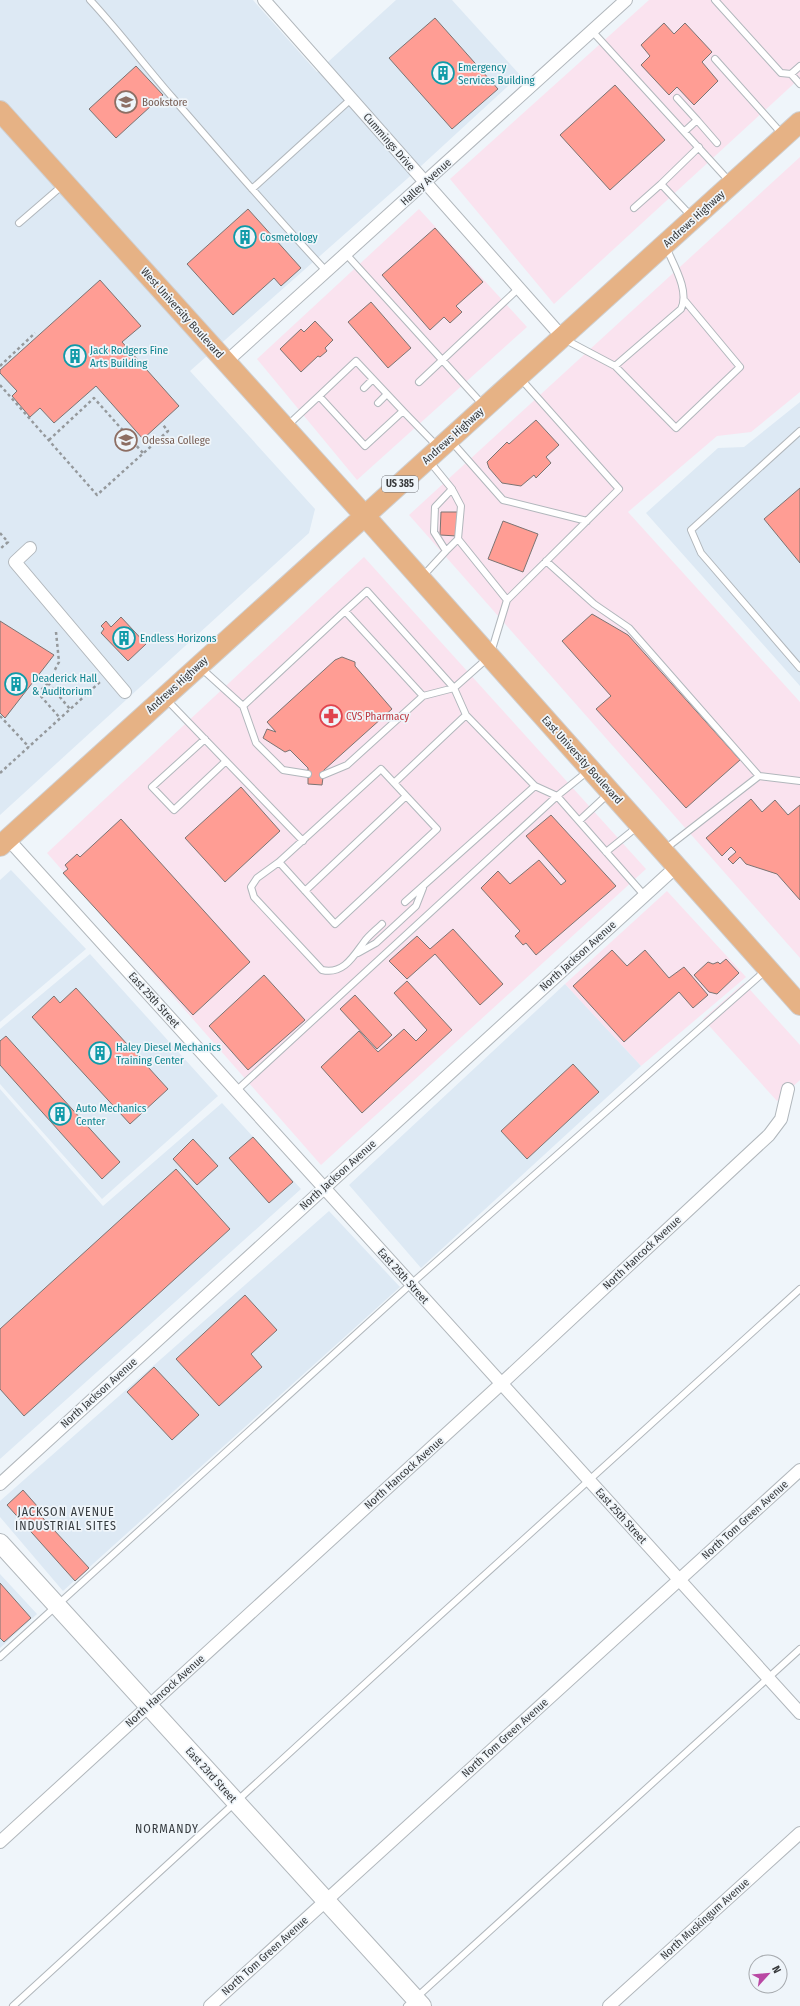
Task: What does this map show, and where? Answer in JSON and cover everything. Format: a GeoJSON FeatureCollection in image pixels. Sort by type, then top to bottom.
{"type":"FeatureCollection","features":[{"type":"Feature","properties":{"kind":"main road","name":"West University Boulevard"},"geometry":{"type":"LineString","coordinates":[[0,111],[364,515]]}},
{"type":"Feature","properties":{"kind":"main road","name":"Andrews Highway"},"geometry":{"type":"LineString","coordinates":[[4,843],[364,515],[519,378],[732,184],[795,130]]}},
{"type":"Feature","properties":{"kind":"main road","name":"East University Boulevard"},"geometry":{"type":"LineString","coordinates":[[364,515],[800,1004]]}},
{"type":"Feature","properties":{"kind":"street","name":"Cummings Drive"},"geometry":{"type":"LineString","coordinates":[[264,0],[563,338]]}},
{"type":"Feature","properties":{"kind":"street","name":"Halley Avenue"},"geometry":{"type":"LineString","coordinates":[[226,362],[626,0]]}},
{"type":"Feature","properties":{"kind":"street"},"geometry":{"type":"LineString","coordinates":[[30,548],[15,562],[125,692]]}},
{"type":"Feature","properties":{"kind":"street","name":"East 25th Street"},"geometry":{"type":"LineString","coordinates":[[4,843],[236,1091],[800,1713]]}},
{"type":"Feature","properties":{"kind":"street","name":"North Jackson Avenue"},"geometry":{"type":"LineString","coordinates":[[0,1484],[677,866]]}},
{"type":"Feature","properties":{"kind":"street","name":"North Hancock Avenue"},"geometry":{"type":"LineString","coordinates":[[0,1842],[501,1384],[769,1135],[781,1119],[788,1089]]}},
{"type":"Feature","properties":{"kind":"street","name":"North Tom Green Avenue"},"geometry":{"type":"LineString","coordinates":[[210,2006],[800,1470]]}},
{"type":"Feature","properties":{"kind":"street","name":"East 23rd Street"},"geometry":{"type":"LineString","coordinates":[[0,1543],[326,1901],[415,2003]]}},
{"type":"Feature","properties":{"kind":"street","name":"North Muskingum Avenue"},"geometry":{"type":"LineString","coordinates":[[609,2006],[800,1833]]}},
{"type":"Feature","properties":{"kind":"lane"},"geometry":{"type":"LineString","coordinates":[[90,0],[122,36],[171,96],[326,272]]}},
{"type":"Feature","properties":{"kind":"lane"},"geometry":{"type":"LineString","coordinates":[[715,0],[781,73],[791,74],[800,84]]}},
{"type":"Feature","properties":{"kind":"lane"},"geometry":{"type":"LineString","coordinates":[[592,31],[732,184]]}},
{"type":"Feature","properties":{"kind":"lane"},"geometry":{"type":"LineString","coordinates":[[715,59],[795,130]]}},
{"type":"Feature","properties":{"kind":"lane"},"geometry":{"type":"LineString","coordinates":[[791,74],[800,66]]}},
{"type":"Feature","properties":{"kind":"lane"},"geometry":{"type":"LineString","coordinates":[[677,98],[717,143]]}},
{"type":"Feature","properties":{"kind":"lane"},"geometry":{"type":"LineString","coordinates":[[252,189],[351,99]]}},
{"type":"Feature","properties":{"kind":"lane"},"geometry":{"type":"LineString","coordinates":[[684,131],[697,120]]}},
{"type":"Feature","properties":{"kind":"lane"},"geometry":{"type":"LineString","coordinates":[[634,208],[699,147]]}},
{"type":"Feature","properties":{"kind":"lane"},"geometry":{"type":"LineString","coordinates":[[19,223],[65,183]]}},
{"type":"Feature","properties":{"kind":"lane"},"geometry":{"type":"LineString","coordinates":[[660,184],[694,219]]}},
{"type":"Feature","properties":{"kind":"lane"},"geometry":{"type":"LineString","coordinates":[[615,366],[681,309],[685,301],[684,292],[665,246]]}},
{"type":"Feature","properties":{"kind":"lane"},"geometry":{"type":"LineString","coordinates":[[346,254],[485,408]]}},
{"type":"Feature","properties":{"kind":"lane"},"geometry":{"type":"LineString","coordinates":[[418,382],[519,288]]}},
{"type":"Feature","properties":{"kind":"lane"},"geometry":{"type":"LineString","coordinates":[[563,338],[615,366],[676,428],[740,367],[685,301]]}},
{"type":"Feature","properties":{"kind":"lane"},"geometry":{"type":"LineString","coordinates":[[285,428],[356,361],[439,449],[503,500],[587,521]]}},
{"type":"Feature","properties":{"kind":"lane"},"geometry":{"type":"LineString","coordinates":[[323,775],[347,765],[423,696],[454,688],[490,656],[507,600],[619,489],[519,378]]}},
{"type":"Feature","properties":{"kind":"lane"},"geometry":{"type":"LineString","coordinates":[[364,388],[373,379]]}},
{"type":"Feature","properties":{"kind":"lane"},"geometry":{"type":"LineString","coordinates":[[378,403],[387,394]]}},
{"type":"Feature","properties":{"kind":"lane"},"geometry":{"type":"LineString","coordinates":[[319,396],[352,427],[365,446],[403,411]]}},
{"type":"Feature","properties":{"kind":"lane"},"geometry":{"type":"LineString","coordinates":[[800,431],[691,530],[701,553],[800,668]]}},
{"type":"Feature","properties":{"kind":"lane"},"geometry":{"type":"LineString","coordinates":[[421,579],[458,539],[461,506],[452,489],[439,449]]}},
{"type":"Feature","properties":{"kind":"lane"},"geometry":{"type":"LineString","coordinates":[[446,551],[434,532],[435,507],[452,489]]}},
{"type":"Feature","properties":{"kind":"lane"},"geometry":{"type":"LineString","coordinates":[[458,539],[507,600]]}},
{"type":"Feature","properties":{"kind":"lane"},"geometry":{"type":"LineString","coordinates":[[546,561],[594,604],[629,628],[759,776],[800,781]]}},
{"type":"Feature","properties":{"kind":"lane"},"geometry":{"type":"LineString","coordinates":[[243,706],[367,591],[454,688],[466,715],[535,786],[558,796],[644,895]]}},
{"type":"Feature","properties":{"kind":"lane"},"geometry":{"type":"LineString","coordinates":[[345,611],[423,696]]}},
{"type":"Feature","properties":{"kind":"lane"},"geometry":{"type":"LineString","coordinates":[[198,666],[243,706],[256,743],[283,770],[308,774]]}},
{"type":"Feature","properties":{"kind":"lane"},"geometry":{"type":"LineString","coordinates":[[164,697],[303,841]]}},
{"type":"Feature","properties":{"kind":"lane"},"geometry":{"type":"LineString","coordinates":[[394,783],[466,715]]}},
{"type":"Feature","properties":{"kind":"lane"},"geometry":{"type":"LineString","coordinates":[[205,739],[152,787],[174,810],[226,761]]}},
{"type":"Feature","properties":{"kind":"lane"},"geometry":{"type":"LineString","coordinates":[[279,862],[335,924],[437,829],[381,769],[303,841],[279,862],[257,878],[251,887],[254,897],[322,970],[330,972],[339,970],[357,954],[376,943],[416,906],[423,887]]}},
{"type":"Feature","properties":{"kind":"lane"},"geometry":{"type":"LineString","coordinates":[[236,1091],[558,796],[591,769]]}},
{"type":"Feature","properties":{"kind":"lane"},"geometry":{"type":"LineString","coordinates":[[663,850],[759,776]]}},
{"type":"Feature","properties":{"kind":"lane"},"geometry":{"type":"LineString","coordinates":[[405,902],[535,786]]}},
{"type":"Feature","properties":{"kind":"lane"},"geometry":{"type":"LineString","coordinates":[[579,821],[611,792]]}},
{"type":"Feature","properties":{"kind":"lane"},"geometry":{"type":"LineString","coordinates":[[304,891],[406,796]]}},
{"type":"Feature","properties":{"kind":"lane"},"geometry":{"type":"LineString","coordinates":[[606,852],[640,825]]}},
{"type":"Feature","properties":{"kind":"lane"},"geometry":{"type":"LineString","coordinates":[[357,954],[364,941],[382,924]]}},
{"type":"Feature","properties":{"kind":"lane"},"geometry":{"type":"LineString","coordinates":[[0,1657],[411,1284],[767,968]]}},
{"type":"Feature","properties":{"kind":"lane"},"geometry":{"type":"LineString","coordinates":[[13,2006],[800,1289]]}},
{"type":"Feature","properties":{"kind":"lane"},"geometry":{"type":"LineString","coordinates":[[415,2003],[800,1650]]}},
{"type":"Feature","properties":{"kind":"path"},"geometry":{"type":"LineString","coordinates":[[0,366],[35,333]]}},
{"type":"Feature","properties":{"kind":"path"},"geometry":{"type":"LineString","coordinates":[[0,385],[97,495],[168,431],[163,425]]}},
{"type":"Feature","properties":{"kind":"path"},"geometry":{"type":"LineString","coordinates":[[49,440],[94,398],[143,453]]}},
{"type":"Feature","properties":{"kind":"path"},"geometry":{"type":"LineString","coordinates":[[0,533],[8,542],[0,549]]}},
{"type":"Feature","properties":{"kind":"path"},"geometry":{"type":"LineString","coordinates":[[54,608],[59,662],[48,683],[38,693],[60,718]]}},
{"type":"Feature","properties":{"kind":"path"},"geometry":{"type":"LineString","coordinates":[[0,773],[109,673]]}},
{"type":"Feature","properties":{"kind":"path"},"geometry":{"type":"LineString","coordinates":[[48,683],[70,709]]}},
{"type":"Feature","properties":{"kind":"path"},"geometry":{"type":"LineString","coordinates":[[0,716],[29,747]]}},
{"type":"Feature","properties":{"kind":"shaded area","name":"Odessa College"},"geometry":{"type":"Polygon","coordinates":[[[0,0],[253,0],[317,72],[396,0],[452,0],[520,75],[408,178],[190,371],[315,509],[309,533],[0,815],[0,0]]]}},
{"type":"Feature","properties":{"kind":"shaded area"},"geometry":{"type":"Polygon","coordinates":[[[649,0],[800,0],[800,78],[554,304],[450,179],[649,0]]]}},
{"type":"Feature","properties":{"kind":"shaded area"},"geometry":{"type":"Polygon","coordinates":[[[800,157],[800,392],[751,432],[717,436],[628,512],[800,702],[800,958],[409,515],[800,157]]]}},
{"type":"Feature","properties":{"kind":"shaded area"},"geometry":{"type":"Polygon","coordinates":[[[419,209],[527,327],[357,480],[257,359],[419,209]]]}},
{"type":"Feature","properties":{"kind":"shaded area"},"geometry":{"type":"Polygon","coordinates":[[[800,402],[800,686],[646,513],[718,448],[744,447],[800,402]]]}},
{"type":"Feature","properties":{"kind":"shaded area"},"geometry":{"type":"Polygon","coordinates":[[[364,557],[646,869],[321,1165],[47,853],[364,557]]]}},
{"type":"Feature","properties":{"kind":"shaded area"},"geometry":{"type":"Polygon","coordinates":[[[11,870],[86,949],[0,1022],[0,880],[11,870]]]}},
{"type":"Feature","properties":{"kind":"shaded area"},"geometry":{"type":"Polygon","coordinates":[[[667,891],[746,977],[641,1066],[565,984],[667,891]]]}},
{"type":"Feature","properties":{"kind":"shaded area"},"geometry":{"type":"Polygon","coordinates":[[[90,954],[218,1096],[102,1199],[0,1084],[0,1029],[90,954]]]}},
{"type":"Feature","properties":{"kind":"shaded area"},"geometry":{"type":"Polygon","coordinates":[[[744,983],[800,1045],[800,1080],[777,1101],[703,1019],[744,983]]]}},
{"type":"Feature","properties":{"kind":"shaded area"},"geometry":{"type":"Polygon","coordinates":[[[565,984],[641,1066],[421,1268],[349,1185],[565,984]]]}},
{"type":"Feature","properties":{"kind":"shaded area"},"geometry":{"type":"Polygon","coordinates":[[[0,1089],[103,1206],[222,1103],[301,1189],[0,1459],[0,1089]]]}},
{"type":"Feature","properties":{"kind":"shaded area"},"geometry":{"type":"Polygon","coordinates":[[[329,1211],[400,1287],[63,1591],[0,1517],[0,1501],[329,1211]]]}},
{"type":"Feature","properties":{"kind":"shaded area"},"geometry":{"type":"Polygon","coordinates":[[[0,1574],[37,1614],[0,1648],[0,1574]]]}},
{"type":"Feature","properties":{"kind":"building","name":"Emergency Services Building"},"geometry":{"type":"Polygon","coordinates":[[[435,18],[498,89],[452,129],[389,58],[435,18]]]}},
{"type":"Feature","properties":{"kind":"building"},"geometry":{"type":"Polygon","coordinates":[[[664,23],[674,34],[685,23],[712,52],[702,62],[718,81],[694,105],[677,87],[669,95],[641,65],[650,56],[641,45],[664,23]]]}},
{"type":"Feature","properties":{"kind":"building","name":"Bookstore"},"geometry":{"type":"Polygon","coordinates":[[[136,66],[163,95],[116,138],[89,109],[136,66]]]}},
{"type":"Feature","properties":{"kind":"building"},"geometry":{"type":"Polygon","coordinates":[[[615,85],[665,140],[610,190],[560,135],[615,85]]]}},
{"type":"Feature","properties":{"kind":"building","name":"Cosmetology"},"geometry":{"type":"Polygon","coordinates":[[[248,209],[301,268],[281,286],[274,278],[233,315],[187,264],[248,209]]]}},
{"type":"Feature","properties":{"kind":"building"},"geometry":{"type":"Polygon","coordinates":[[[435,228],[483,282],[456,306],[462,312],[450,323],[444,317],[430,330],[382,275],[435,228]]]}},
{"type":"Feature","properties":{"kind":"building","name":"Jack Rodgers Fine Arts Building"},"geometry":{"type":"Polygon","coordinates":[[[100,280],[141,326],[122,342],[179,406],[143,439],[96,386],[54,423],[40,408],[30,417],[12,396],[17,391],[0,373],[0,370],[100,280]]]}},
{"type":"Feature","properties":{"kind":"building"},"geometry":{"type":"Polygon","coordinates":[[[371,302],[411,348],[388,368],[348,322],[371,302]]]}},
{"type":"Feature","properties":{"kind":"building"},"geometry":{"type":"Polygon","coordinates":[[[315,321],[333,340],[325,348],[327,351],[320,357],[318,356],[301,372],[280,349],[301,329],[304,332],[315,321]]]}},
{"type":"Feature","properties":{"kind":"building"},"geometry":{"type":"Polygon","coordinates":[[[536,420],[559,445],[546,457],[551,463],[536,478],[534,475],[521,486],[502,483],[489,468],[487,462],[507,442],[509,444],[536,420]]]}},
{"type":"Feature","properties":{"kind":"building"},"geometry":{"type":"Polygon","coordinates":[[[800,488],[800,563],[764,519],[800,488]]]}},
{"type":"Feature","properties":{"kind":"building"},"geometry":{"type":"Polygon","coordinates":[[[441,512],[458,512],[457,536],[440,535],[441,512]]]}},
{"type":"Feature","properties":{"kind":"building"},"geometry":{"type":"Polygon","coordinates":[[[503,521],[538,534],[523,572],[488,559],[503,521]]]}},
{"type":"Feature","properties":{"kind":"building"},"geometry":{"type":"Polygon","coordinates":[[[592,614],[628,635],[740,760],[686,808],[596,709],[611,696],[562,641],[592,614]]]}},
{"type":"Feature","properties":{"kind":"building","name":"Endless Horizons"},"geometry":{"type":"Polygon","coordinates":[[[121,617],[146,644],[128,661],[101,633],[104,629],[101,626],[106,621],[111,627],[121,617]]]}},
{"type":"Feature","properties":{"kind":"building","name":"Deaderick Hall & Auditorium"},"geometry":{"type":"Polygon","coordinates":[[[0,621],[54,655],[5,718],[0,713],[0,621]]]}},
{"type":"Feature","properties":{"kind":"building","name":"CVS Pharmacy"},"geometry":{"type":"Polygon","coordinates":[[[342,657],[355,662],[355,666],[392,709],[324,770],[322,785],[308,784],[308,768],[290,750],[285,752],[263,738],[267,729],[276,732],[267,722],[335,660],[342,657]]]}},
{"type":"Feature","properties":{"kind":"building"},"geometry":{"type":"Polygon","coordinates":[[[241,787],[280,831],[225,882],[185,838],[241,787]]]}},
{"type":"Feature","properties":{"kind":"building"},"geometry":{"type":"Polygon","coordinates":[[[751,799],[762,812],[775,800],[788,815],[800,805],[800,900],[777,874],[746,864],[740,857],[733,864],[728,859],[736,852],[731,847],[722,856],[706,838],[751,799]]]}},
{"type":"Feature","properties":{"kind":"building"},"geometry":{"type":"Polygon","coordinates":[[[551,815],[616,886],[536,955],[526,943],[523,945],[515,936],[520,931],[481,888],[498,871],[510,884],[539,860],[561,885],[566,881],[526,836],[551,815]]]}},
{"type":"Feature","properties":{"kind":"building"},"geometry":{"type":"Polygon","coordinates":[[[121,819],[250,962],[193,1015],[63,873],[68,869],[65,865],[77,854],[80,857],[121,819]]]}},
{"type":"Feature","properties":{"kind":"building"},"geometry":{"type":"Polygon","coordinates":[[[453,929],[503,984],[480,1005],[435,954],[407,979],[389,961],[417,936],[430,949],[453,929]]]}},
{"type":"Feature","properties":{"kind":"building"},"geometry":{"type":"Polygon","coordinates":[[[612,950],[627,966],[645,950],[669,978],[684,967],[708,995],[693,1008],[679,992],[624,1042],[573,986],[612,950]]]}},
{"type":"Feature","properties":{"kind":"building"},"geometry":{"type":"Polygon","coordinates":[[[726,959],[739,973],[717,994],[709,992],[694,975],[708,962],[713,964],[718,962],[720,964],[726,959]]]}},
{"type":"Feature","properties":{"kind":"building"},"geometry":{"type":"Polygon","coordinates":[[[264,975],[305,1020],[248,1070],[209,1026],[264,975]]]}},
{"type":"Feature","properties":{"kind":"building"},"geometry":{"type":"Polygon","coordinates":[[[407,981],[452,1030],[362,1113],[321,1067],[359,1031],[378,1052],[404,1029],[416,1041],[427,1030],[394,993],[407,981]]]}},
{"type":"Feature","properties":{"kind":"building","name":"Haley Diesel Mechanics Training Center"},"geometry":{"type":"Polygon","coordinates":[[[76,988],[168,1089],[130,1124],[32,1017],[54,996],[60,1003],[76,988]]]}},
{"type":"Feature","properties":{"kind":"building"},"geometry":{"type":"Polygon","coordinates":[[[355,995],[392,1035],[377,1049],[340,1009],[355,995]]]}},
{"type":"Feature","properties":{"kind":"building","name":"Auto Mechanics Center"},"geometry":{"type":"Polygon","coordinates":[[[6,1036],[120,1162],[102,1179],[0,1065],[0,1041],[6,1036]]]}},
{"type":"Feature","properties":{"kind":"building"},"geometry":{"type":"Polygon","coordinates":[[[573,1064],[599,1092],[527,1159],[501,1131],[573,1064]]]}},
{"type":"Feature","properties":{"kind":"building"},"geometry":{"type":"Polygon","coordinates":[[[253,1137],[293,1182],[269,1203],[229,1158],[253,1137]]]}},
{"type":"Feature","properties":{"kind":"building"},"geometry":{"type":"Polygon","coordinates":[[[193,1139],[218,1166],[197,1185],[173,1159],[193,1139]]]}},
{"type":"Feature","properties":{"kind":"building"},"geometry":{"type":"Polygon","coordinates":[[[176,1169],[230,1229],[24,1416],[0,1389],[0,1329],[176,1169]]]}},
{"type":"Feature","properties":{"kind":"building"},"geometry":{"type":"Polygon","coordinates":[[[245,1295],[277,1330],[251,1354],[262,1367],[219,1406],[176,1359],[245,1295]]]}},
{"type":"Feature","properties":{"kind":"building"},"geometry":{"type":"Polygon","coordinates":[[[154,1367],[199,1415],[172,1440],[127,1392],[154,1367]]]}},
{"type":"Feature","properties":{"kind":"building"},"geometry":{"type":"Polygon","coordinates":[[[23,1490],[45,1515],[42,1517],[89,1568],[75,1581],[7,1505],[23,1490]]]}},
{"type":"Feature","properties":{"kind":"building"},"geometry":{"type":"Polygon","coordinates":[[[0,1583],[31,1618],[4,1642],[0,1638],[0,1583]]]}},
{"type":"Feature","properties":{"kind":"place","name":"Emergency Services Building"},"geometry":{"type":"Point","coordinates":[443,73]}},
{"type":"Feature","properties":{"kind":"place","name":"Bookstore"},"geometry":{"type":"Point","coordinates":[126,102]}},
{"type":"Feature","properties":{"kind":"place","name":"Cosmetology"},"geometry":{"type":"Point","coordinates":[245,237]}},
{"type":"Feature","properties":{"kind":"place","name":"Jack Rodgers Fine Arts Building"},"geometry":{"type":"Point","coordinates":[75,356]}},
{"type":"Feature","properties":{"kind":"place","name":"Odessa College"},"geometry":{"type":"Point","coordinates":[126,440]}},
{"type":"Feature","properties":{"kind":"place","name":"Endless Horizons"},"geometry":{"type":"Point","coordinates":[124,638]}},
{"type":"Feature","properties":{"kind":"place","name":"Deaderick Hall & Auditorium"},"geometry":{"type":"Point","coordinates":[16,684]}},
{"type":"Feature","properties":{"kind":"place","name":"CVS Pharmacy"},"geometry":{"type":"Point","coordinates":[331,716]}},
{"type":"Feature","properties":{"kind":"place","name":"Haley Diesel Mechanics Training Center"},"geometry":{"type":"Point","coordinates":[100,1053]}},
{"type":"Feature","properties":{"kind":"place","name":"Auto Mechanics Center"},"geometry":{"type":"Point","coordinates":[60,1114]}},
{"type":"Feature","properties":{"kind":"district","name":"JACKSON AVENUE INDUSTRIAL SITES"},"geometry":{"type":"Point","coordinates":[66,1519]}},
{"type":"Feature","properties":{"kind":"district","name":"NORMANDY"},"geometry":{"type":"Point","coordinates":[167,1829]}}]}
